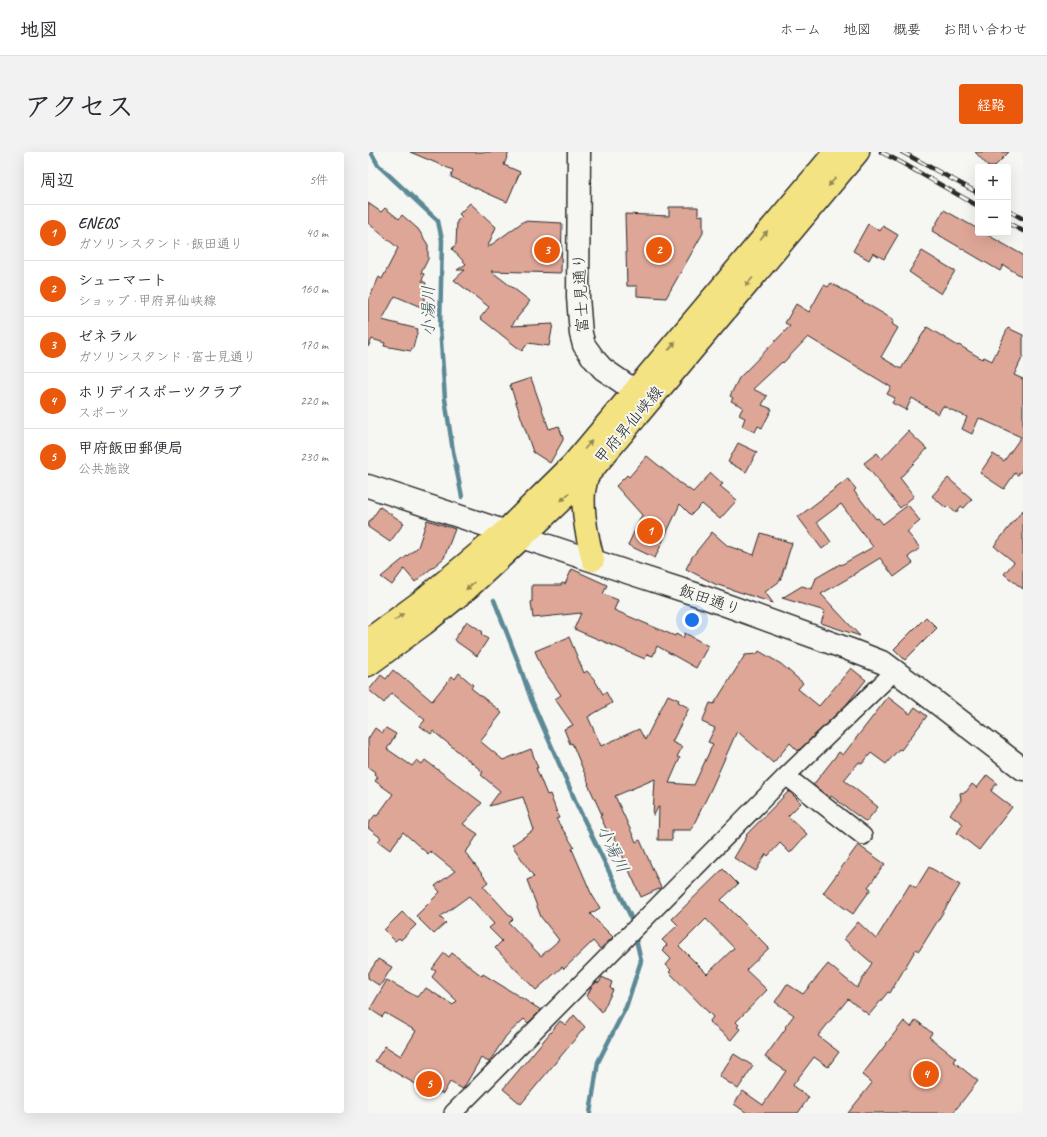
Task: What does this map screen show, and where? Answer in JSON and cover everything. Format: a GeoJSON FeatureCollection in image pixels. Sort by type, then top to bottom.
{"type":"FeatureCollection","features":[{"type":"Feature","properties":{"kind":"main road","name":"富士見通り"},"geometry":{"type":"LineString","coordinates":[[579,152],[578,297],[581,334],[584,345],[594,359],[640,399]]}},
{"type":"Feature","properties":{"kind":"main road","name":"甲府昇仙峡線"},"geometry":{"type":"LineString","coordinates":[[368,640],[514,534],[587,476],[640,399],[734,271],[835,152]]}},
{"type":"Feature","properties":{"kind":"main road","name":"甲府昇仙峡線"},"geometry":{"type":"LineString","coordinates":[[368,665],[424,624],[466,590],[572,465],[640,399],[858,152]]}},
{"type":"Feature","properties":{"kind":"main road"},"geometry":{"type":"LineString","coordinates":[[587,476],[584,493],[585,511],[588,542],[593,560]]}},
{"type":"Feature","properties":{"kind":"main road","name":"飯田通り"},"geometry":{"type":"LineString","coordinates":[[368,486],[698,594],[884,663],[1023,769]]}},
{"type":"Feature","properties":{"kind":"street"},"geometry":{"type":"LineString","coordinates":[[453,1113],[786,776],[895,671]]}},
{"type":"Feature","properties":{"kind":"street"},"geometry":{"type":"LineString","coordinates":[[786,776],[863,836]]}},
{"type":"Feature","properties":{"kind":"building"},"geometry":{"type":"Polygon","coordinates":[[[410,152],[509,152],[504,165],[520,172],[507,202],[451,177],[453,170],[410,152]]]}},
{"type":"Feature","properties":{"kind":"building"},"geometry":{"type":"Polygon","coordinates":[[[975,152],[1009,152],[997,164],[986,164],[975,152]]]}},
{"type":"Feature","properties":{"kind":"building"},"geometry":{"type":"Polygon","coordinates":[[[368,203],[381,212],[385,208],[399,219],[402,215],[418,229],[428,245],[428,259],[421,273],[424,274],[422,281],[426,283],[424,289],[428,291],[421,307],[395,296],[382,320],[418,329],[411,351],[384,346],[385,343],[372,339],[368,347],[368,301],[379,277],[382,279],[398,248],[368,223],[368,203]]]}},
{"type":"Feature","properties":{"kind":"building"},"geometry":{"type":"Polygon","coordinates":[[[470,203],[496,227],[487,248],[524,221],[562,223],[561,273],[491,271],[530,301],[511,326],[553,324],[549,346],[528,343],[522,351],[480,318],[489,307],[454,280],[465,270],[457,270],[466,264],[452,249],[456,244],[457,221],[462,217],[459,214],[470,203]]]}},
{"type":"Feature","properties":{"kind":"building"},"geometry":{"type":"Polygon","coordinates":[[[669,207],[698,207],[698,216],[703,215],[703,233],[666,298],[637,296],[637,286],[627,286],[625,214],[669,216],[669,207]]]}},
{"type":"Feature","properties":{"kind":"building"},"geometry":{"type":"Polygon","coordinates":[[[944,210],[975,227],[975,236],[989,236],[1023,255],[1023,277],[1003,265],[1000,271],[932,231],[944,210]]]}},
{"type":"Feature","properties":{"kind":"building"},"geometry":{"type":"Polygon","coordinates":[[[868,224],[880,231],[883,226],[898,235],[884,259],[873,253],[869,260],[853,251],[868,224]]]}},
{"type":"Feature","properties":{"kind":"building"},"geometry":{"type":"Polygon","coordinates":[[[922,251],[955,271],[941,294],[909,272],[922,251]]]}},
{"type":"Feature","properties":{"kind":"building"},"geometry":{"type":"Polygon","coordinates":[[[831,283],[894,320],[892,324],[898,328],[881,357],[901,369],[927,327],[982,359],[984,357],[992,361],[1008,328],[1023,335],[1023,356],[1014,375],[1023,379],[1023,468],[1018,475],[1015,473],[1004,489],[980,473],[993,454],[1004,461],[1021,437],[979,418],[972,434],[962,429],[967,417],[943,406],[938,414],[912,398],[906,410],[892,403],[895,398],[887,394],[891,387],[808,337],[783,363],[782,362],[753,389],[767,396],[762,405],[772,409],[762,428],[758,426],[755,432],[742,426],[745,418],[739,415],[743,407],[731,401],[733,398],[730,396],[739,378],[790,326],[785,323],[796,304],[809,312],[824,285],[828,287],[831,283]]]}},
{"type":"Feature","properties":{"kind":"building"},"geometry":{"type":"Polygon","coordinates":[[[531,378],[549,429],[559,426],[563,438],[550,463],[533,452],[510,385],[531,378]]]}},
{"type":"Feature","properties":{"kind":"building"},"geometry":{"type":"Polygon","coordinates":[[[908,431],[927,449],[900,478],[914,496],[900,508],[864,463],[877,453],[882,459],[908,431]]]}},
{"type":"Feature","properties":{"kind":"building"},"geometry":{"type":"Polygon","coordinates":[[[738,443],[757,452],[746,472],[728,462],[738,443]]]}},
{"type":"Feature","properties":{"kind":"building"},"geometry":{"type":"Polygon","coordinates":[[[647,456],[693,492],[711,473],[723,484],[720,486],[737,500],[720,519],[702,504],[691,515],[680,504],[655,558],[628,545],[642,515],[616,486],[627,475],[629,477],[647,456]]]}},
{"type":"Feature","properties":{"kind":"building"},"geometry":{"type":"Polygon","coordinates":[[[948,478],[972,499],[964,508],[961,506],[956,513],[948,506],[946,508],[932,496],[948,478]]]}},
{"type":"Feature","properties":{"kind":"building"},"geometry":{"type":"Polygon","coordinates":[[[848,479],[856,489],[854,491],[876,519],[878,518],[883,524],[908,505],[920,521],[907,532],[920,548],[908,557],[913,563],[894,577],[880,558],[821,594],[860,636],[821,623],[825,611],[782,598],[802,586],[812,589],[816,578],[873,547],[841,504],[817,522],[831,542],[822,549],[798,517],[848,479]]]}},
{"type":"Feature","properties":{"kind":"building"},"geometry":{"type":"Polygon","coordinates":[[[380,507],[404,523],[390,542],[368,527],[368,524],[380,507]]]}},
{"type":"Feature","properties":{"kind":"building"},"geometry":{"type":"Polygon","coordinates":[[[1023,510],[1023,589],[1004,574],[1014,562],[994,546],[1023,510]]]}},
{"type":"Feature","properties":{"kind":"building"},"geometry":{"type":"Polygon","coordinates":[[[427,520],[455,529],[444,558],[415,582],[404,569],[392,585],[381,577],[418,547],[427,520]]]}},
{"type":"Feature","properties":{"kind":"building"},"geometry":{"type":"Polygon","coordinates":[[[712,532],[728,546],[754,555],[761,533],[792,543],[780,581],[765,592],[773,603],[715,584],[686,569],[692,557],[712,532]]]}},
{"type":"Feature","properties":{"kind":"building"},"geometry":{"type":"Polygon","coordinates":[[[572,569],[607,585],[603,594],[618,600],[614,610],[675,636],[676,634],[683,638],[685,633],[708,646],[696,668],[657,646],[653,656],[647,654],[645,659],[574,629],[581,613],[533,618],[531,602],[532,585],[565,584],[572,569]]]}},
{"type":"Feature","properties":{"kind":"building"},"geometry":{"type":"Polygon","coordinates":[[[926,617],[937,628],[905,660],[894,649],[926,617]]]}},
{"type":"Feature","properties":{"kind":"building"},"geometry":{"type":"Polygon","coordinates":[[[467,621],[483,632],[481,634],[488,639],[477,656],[454,640],[467,621]]]}},
{"type":"Feature","properties":{"kind":"building"},"geometry":{"type":"Polygon","coordinates":[[[569,637],[584,673],[587,671],[603,694],[606,692],[612,703],[588,717],[601,746],[639,729],[645,740],[668,695],[679,700],[678,702],[689,708],[672,742],[682,747],[677,757],[680,758],[669,783],[694,785],[713,744],[708,742],[715,728],[702,722],[710,703],[714,704],[745,655],[757,654],[759,651],[781,664],[803,683],[798,689],[819,706],[851,668],[866,680],[846,705],[798,751],[790,743],[773,763],[737,731],[691,830],[672,830],[672,840],[658,840],[659,807],[653,815],[655,779],[615,796],[636,842],[640,840],[661,888],[641,897],[614,837],[611,839],[600,816],[602,815],[572,743],[570,744],[564,729],[573,725],[555,699],[561,695],[542,668],[535,651],[569,637]]]}},
{"type":"Feature","properties":{"kind":"building"},"geometry":{"type":"Polygon","coordinates":[[[393,670],[432,701],[452,676],[455,679],[459,673],[473,685],[471,688],[502,713],[480,741],[503,760],[531,749],[538,768],[536,768],[547,795],[550,794],[559,818],[556,819],[574,847],[572,849],[591,893],[600,908],[590,914],[613,937],[600,949],[593,941],[564,969],[562,967],[536,990],[495,948],[502,941],[489,928],[494,924],[469,896],[440,917],[446,923],[434,934],[416,916],[440,892],[435,886],[455,871],[430,851],[428,854],[403,832],[390,850],[378,841],[381,838],[368,828],[368,824],[375,815],[377,816],[393,794],[375,781],[378,777],[374,774],[375,772],[368,767],[368,739],[375,728],[382,733],[386,728],[396,734],[387,749],[412,766],[417,760],[422,764],[425,760],[482,803],[463,824],[478,834],[465,852],[488,882],[483,886],[513,919],[509,923],[541,956],[559,940],[541,917],[527,880],[534,877],[512,845],[534,830],[523,797],[489,806],[500,791],[481,775],[483,772],[433,731],[431,734],[420,726],[425,720],[392,693],[384,703],[369,690],[381,675],[386,679],[393,670]]]}},
{"type":"Feature","properties":{"kind":"building"},"geometry":{"type":"Polygon","coordinates":[[[888,697],[910,714],[915,707],[927,716],[901,750],[899,749],[886,764],[871,753],[862,764],[859,762],[844,780],[878,807],[866,822],[831,796],[830,798],[813,785],[839,752],[843,755],[888,697]]]}},
{"type":"Feature","properties":{"kind":"building"},"geometry":{"type":"Polygon","coordinates":[[[987,775],[997,783],[991,791],[1012,807],[979,850],[957,833],[963,824],[950,814],[961,800],[960,793],[966,792],[972,784],[977,788],[987,775]]]}},
{"type":"Feature","properties":{"kind":"building"},"geometry":{"type":"Polygon","coordinates":[[[789,791],[801,803],[788,816],[807,834],[790,853],[780,843],[768,856],[766,854],[756,871],[734,858],[747,836],[746,835],[789,791]]]}},
{"type":"Feature","properties":{"kind":"building"},"geometry":{"type":"Polygon","coordinates":[[[858,845],[885,864],[868,887],[871,889],[853,914],[823,893],[858,845]]]}},
{"type":"Feature","properties":{"kind":"building"},"geometry":{"type":"Polygon","coordinates":[[[929,867],[960,885],[919,951],[916,949],[890,993],[888,992],[869,1015],[848,999],[818,1036],[839,1052],[828,1067],[814,1057],[793,1085],[809,1097],[798,1113],[747,1113],[734,1104],[743,1091],[763,1105],[786,1071],[765,1057],[794,1015],[775,1002],[787,984],[803,994],[828,964],[857,988],[872,963],[844,939],[858,922],[876,939],[910,884],[916,888],[929,867]]]}},
{"type":"Feature","properties":{"kind":"building"},"geometry":{"type":"Polygon","coordinates":[[[723,869],[738,884],[721,900],[769,948],[746,970],[767,990],[736,1022],[739,1025],[737,1027],[740,1029],[731,1040],[709,1022],[713,1017],[669,972],[671,970],[666,965],[671,959],[662,950],[667,945],[662,940],[678,925],[672,919],[723,869]],[[706,919],[679,946],[707,974],[734,948],[706,919]]]}},
{"type":"Feature","properties":{"kind":"building"},"geometry":{"type":"Polygon","coordinates":[[[402,912],[416,925],[401,940],[399,938],[395,941],[384,930],[402,912]]]}},
{"type":"Feature","properties":{"kind":"building"},"geometry":{"type":"Polygon","coordinates":[[[444,953],[449,957],[452,953],[482,976],[483,974],[541,1010],[528,1023],[524,1019],[506,1036],[489,1062],[481,1058],[463,1089],[450,1082],[443,1094],[440,1092],[439,1094],[436,1093],[435,1095],[375,1061],[385,1046],[401,1056],[416,1031],[385,1013],[382,1017],[370,1009],[387,980],[417,997],[426,988],[453,1005],[457,1001],[432,977],[436,971],[432,969],[444,953]]]}},
{"type":"Feature","properties":{"kind":"building"},"geometry":{"type":"Polygon","coordinates":[[[378,959],[392,967],[380,986],[368,978],[368,974],[378,959]]]}},
{"type":"Feature","properties":{"kind":"building"},"geometry":{"type":"Polygon","coordinates":[[[602,977],[612,982],[610,988],[613,990],[602,1012],[587,996],[592,986],[597,982],[599,983],[602,977]]]}},
{"type":"Feature","properties":{"kind":"building"},"geometry":{"type":"Polygon","coordinates":[[[574,1015],[585,1027],[521,1104],[503,1089],[560,1021],[566,1025],[574,1015]]]}},
{"type":"Feature","properties":{"kind":"building"},"geometry":{"type":"Polygon","coordinates":[[[916,1020],[932,1033],[929,1037],[956,1058],[953,1061],[978,1081],[953,1113],[848,1113],[872,1083],[862,1075],[904,1021],[911,1027],[916,1020]]]}},
{"type":"Feature","properties":{"kind":"building"},"geometry":{"type":"Polygon","coordinates":[[[734,1054],[753,1066],[738,1089],[719,1076],[734,1054]]]}},
{"type":"Feature","properties":{"kind":"waterway","name":"小湯川"},"geometry":{"type":"LineString","coordinates":[[371,152],[378,165],[438,221],[442,240],[440,327],[445,399],[462,497]]}},
{"type":"Feature","properties":{"kind":"waterway","name":"小湯川"},"geometry":{"type":"LineString","coordinates":[[494,600],[531,699],[578,807],[630,915],[633,926]]}},
{"type":"Feature","properties":{"kind":"waterway","name":"小湯川"},"geometry":{"type":"LineString","coordinates":[[590,1113],[598,1062],[626,1007],[641,961],[635,935]]}},
{"type":"Feature","properties":{"kind":"railway"},"geometry":{"type":"LineString","coordinates":[[881,152],[975,204]]}},
{"type":"Feature","properties":{"kind":"railway"},"geometry":{"type":"LineString","coordinates":[[902,152],[975,191]]}},
{"type":"Feature","properties":{"kind":"railway"},"geometry":{"type":"LineString","coordinates":[[1011,212],[1023,219]]}},
{"type":"Feature","properties":{"kind":"railway"},"geometry":{"type":"LineString","coordinates":[[1011,225],[1023,231]]}},
{"type":"Feature","properties":{"kind":"place","name":"ゼネラル"},"geometry":{"type":"Point","coordinates":[547,250]}},
{"type":"Feature","properties":{"kind":"place","name":"シューマート"},"geometry":{"type":"Point","coordinates":[659,250]}},
{"type":"Feature","properties":{"kind":"place","name":"ENEOS"},"geometry":{"type":"Point","coordinates":[650,531]}},
{"type":"Feature","properties":{"kind":"place","name":"ホリデイスポーツクラブ"},"geometry":{"type":"Point","coordinates":[926,1074]}},
{"type":"Feature","properties":{"kind":"place","name":"甲府飯田郵便局"},"geometry":{"type":"Point","coordinates":[429,1084]}}]}
